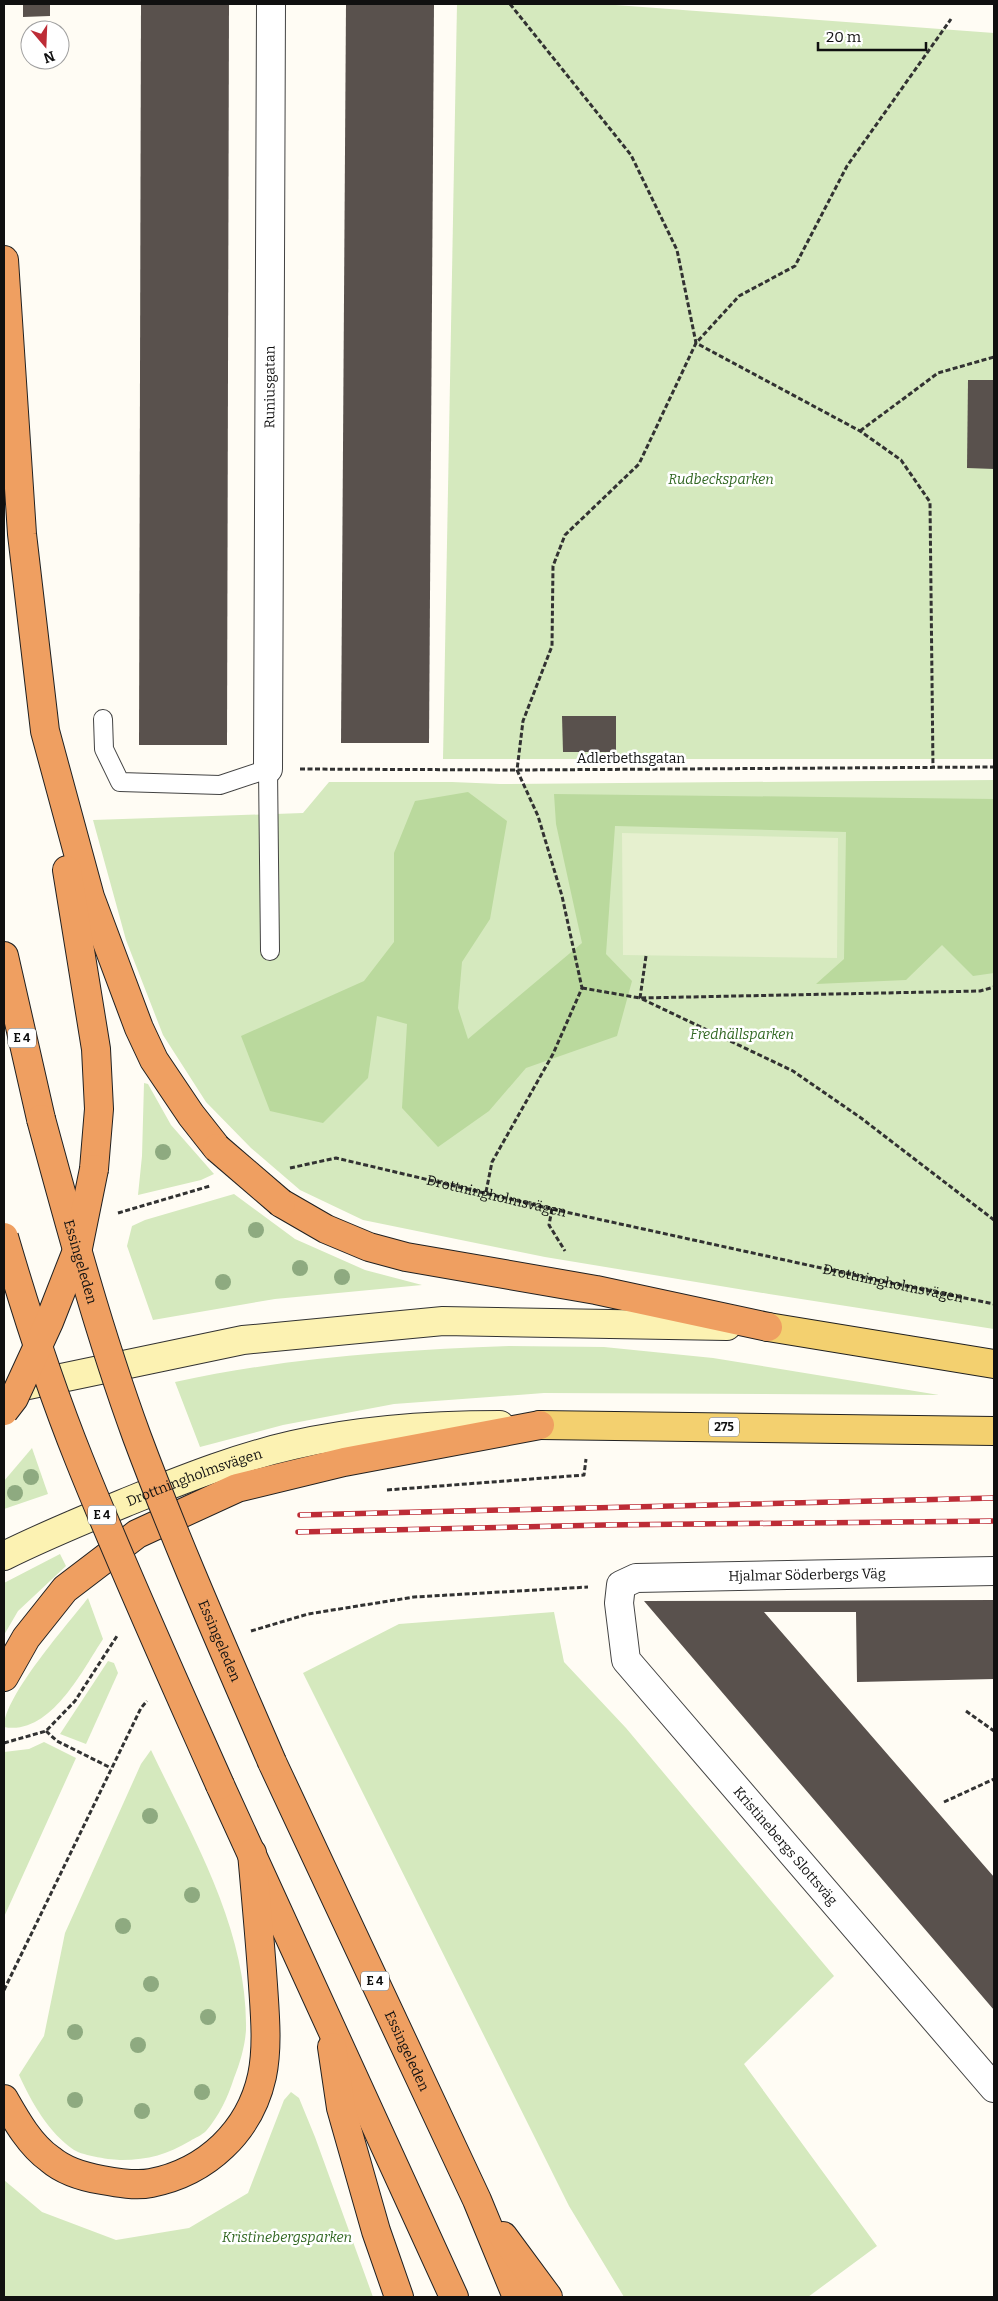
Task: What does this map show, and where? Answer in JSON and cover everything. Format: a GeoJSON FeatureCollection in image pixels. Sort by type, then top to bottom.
{"type":"FeatureCollection","features":[{"type":"Feature","properties":{"kind":"highway"},"geometry":{"type":"LineString","coordinates":[[4,260],[22,534],[45,732],[96,1049],[99,1109],[94,1169],[78,1248],[49,1322],[14,1398],[4,1412]]}},
{"type":"Feature","properties":{"kind":"highway"},"geometry":{"type":"LineString","coordinates":[[45,732],[90,897],[139,1028],[163,1074],[217,1148],[281,1203],[343,1236],[369,1247],[406,1257],[596,1290],[768,1327]]}},
{"type":"Feature","properties":{"kind":"highway","name":"Essingeleden"},"geometry":{"type":"LineString","coordinates":[[4,956],[40,1119],[96,1312],[137,1436],[202,1600],[272,1762],[477,2200],[517,2297]]}},
{"type":"Feature","properties":{"kind":"highway","name":"E 4"},"geometry":{"type":"LineString","coordinates":[[4,1237],[31,1327],[78,1458],[148,1623],[454,2297]]}},
{"type":"Feature","properties":{"kind":"highway"},"geometry":{"type":"LineString","coordinates":[[4,1677],[26,1638],[65,1589],[137,1534],[237,1488],[344,1462],[540,1425]]}},
{"type":"Feature","properties":{"kind":"highway"},"geometry":{"type":"LineString","coordinates":[[4,2099],[19,2125],[49,2159],[69,2170],[93,2178],[122,2183],[150,2183],[177,2175],[203,2162],[232,2139],[253,2108],[262,2075],[266,2024],[252,1853]]}},
{"type":"Feature","properties":{"kind":"highway"},"geometry":{"type":"LineString","coordinates":[[327,2016],[341,2108],[376,2231],[399,2297]]}},
{"type":"Feature","properties":{"kind":"highway"},"geometry":{"type":"LineString","coordinates":[[477,2200],[548,2297]]}},
{"type":"Feature","properties":{"kind":"main road"},"geometry":{"type":"LineString","coordinates":[[4,1390],[243,1340],[443,1321],[654,1323],[768,1327],[994,1364]]}},
{"type":"Feature","properties":{"kind":"main road","name":"Drottningholmsvägen"},"geometry":{"type":"LineString","coordinates":[[4,1556],[50,1533],[211,1468],[293,1445],[370,1434],[457,1426],[540,1425],[994,1431]]}},
{"type":"Feature","properties":{"kind":"street","name":"Runiusgatan"},"geometry":{"type":"LineString","coordinates":[[268,769],[271,4]]}},
{"type":"Feature","properties":{"kind":"street","name":"Hjalmar Söderbergs Väg"},"geometry":{"type":"LineString","coordinates":[[621,1585],[636,1578],[994,1571]]}},
{"type":"Feature","properties":{"kind":"street","name":"Kristinebergs Slottsväg"},"geometry":{"type":"LineString","coordinates":[[621,1585],[619,1603],[626,1660],[994,2088]]}},
{"type":"Feature","properties":{"kind":"lane"},"geometry":{"type":"LineString","coordinates":[[103,719],[104,748],[120,782],[220,786],[268,769],[270,951]]}},
{"type":"Feature","properties":{"kind":"path"},"geometry":{"type":"LineString","coordinates":[[510,4],[631,155],[677,250],[696,343]]}},
{"type":"Feature","properties":{"kind":"path"},"geometry":{"type":"LineString","coordinates":[[486,1192],[492,1162],[553,1054],[582,988],[562,896],[538,816],[517,770],[523,721],[552,646],[553,566],[565,535],[639,464],[696,343],[739,296],[795,266],[847,166],[951,19]]}},
{"type":"Feature","properties":{"kind":"path"},"geometry":{"type":"LineString","coordinates":[[696,343],[860,431],[902,460],[930,502],[933,768]]}},
{"type":"Feature","properties":{"kind":"path"},"geometry":{"type":"LineString","coordinates":[[860,431],[938,373],[994,357]]}},
{"type":"Feature","properties":{"kind":"path","name":"Adlerbethsgatan"},"geometry":{"type":"LineString","coordinates":[[268,769],[517,770],[994,767]]}},
{"type":"Feature","properties":{"kind":"path"},"geometry":{"type":"LineString","coordinates":[[640,998],[646,956]]}},
{"type":"Feature","properties":{"kind":"path"},"geometry":{"type":"LineString","coordinates":[[582,988],[640,998],[980,990],[994,987]]}},
{"type":"Feature","properties":{"kind":"path"},"geometry":{"type":"LineString","coordinates":[[640,998],[793,1071],[861,1118],[994,1220]]}},
{"type":"Feature","properties":{"kind":"path","name":"Drottningholmsvägen"},"geometry":{"type":"LineString","coordinates":[[280,1170],[336,1158],[552,1209],[994,1304]]}},
{"type":"Feature","properties":{"kind":"path"},"geometry":{"type":"LineString","coordinates":[[114,1214],[216,1184]]}},
{"type":"Feature","properties":{"kind":"path"},"geometry":{"type":"LineString","coordinates":[[552,1209],[549,1225],[569,1259]]}},
{"type":"Feature","properties":{"kind":"path"},"geometry":{"type":"LineString","coordinates":[[385,1490],[584,1475],[586,1456]]}},
{"type":"Feature","properties":{"kind":"path"},"geometry":{"type":"LineString","coordinates":[[4,1743],[46,1732],[75,1700],[117,1635]]}},
{"type":"Feature","properties":{"kind":"path"},"geometry":{"type":"LineString","coordinates":[[966,1710],[994,1731]]}},
{"type":"Feature","properties":{"kind":"path"},"geometry":{"type":"LineString","coordinates":[[46,1732],[57,1741],[111,1768]]}},
{"type":"Feature","properties":{"kind":"path"},"geometry":{"type":"LineString","coordinates":[[944,1802],[994,1779]]}},
{"type":"Feature","properties":{"kind":"green space","name":"Rudbecksparken"},"geometry":{"type":"Polygon","coordinates":[[[457,4],[602,4],[994,33],[994,759],[443,759],[457,4]]]}},
{"type":"Feature","properties":{"kind":"green space","name":"Fredhällsparken"},"geometry":{"type":"Polygon","coordinates":[[[994,780],[994,1329],[545,1257],[363,1220],[300,1190],[251,1148],[206,1102],[163,1035],[126,940],[93,820],[303,813],[329,782],[500,784],[994,780]]]}},
{"type":"Feature","properties":{"kind":"green space"},"geometry":{"type":"Polygon","coordinates":[[[468,792],[507,821],[490,919],[462,962],[458,1008],[468,1039],[582,943],[556,824],[554,794],[994,799],[994,973],[973,976],[942,945],[906,980],[816,984],[844,959],[846,832],[615,826],[606,954],[632,981],[617,1036],[526,1068],[489,1111],[438,1147],[402,1108],[407,1024],[377,1016],[368,1078],[323,1123],[270,1111],[241,1036],[364,981],[394,942],[394,853],[415,801],[468,792]]]}},
{"type":"Feature","properties":{"kind":"green space"},"geometry":{"type":"Polygon","coordinates":[[[622,833],[838,838],[837,958],[623,955],[622,833]]]}},
{"type":"Feature","properties":{"kind":"green space"},"geometry":{"type":"Polygon","coordinates":[[[144,1083],[148,1084],[171,1125],[214,1174],[201,1180],[138,1195],[142,1156],[144,1083]]]}},
{"type":"Feature","properties":{"kind":"green space"},"geometry":{"type":"Polygon","coordinates":[[[234,1194],[295,1239],[365,1270],[422,1285],[275,1299],[153,1320],[127,1246],[132,1226],[145,1220],[234,1194]]]}},
{"type":"Feature","properties":{"kind":"green space"},"geometry":{"type":"Polygon","coordinates":[[[509,1346],[604,1347],[713,1358],[939,1395],[544,1393],[394,1404],[283,1425],[200,1447],[175,1382],[258,1367],[341,1356],[509,1346]]]}},
{"type":"Feature","properties":{"kind":"green space"},"geometry":{"type":"Polygon","coordinates":[[[32,1448],[48,1494],[4,1509],[4,1481],[32,1448]]]}},
{"type":"Feature","properties":{"kind":"green space"},"geometry":{"type":"Polygon","coordinates":[[[60,1554],[66,1566],[18,1611],[4,1635],[4,1583],[60,1554]]]}},
{"type":"Feature","properties":{"kind":"green space"},"geometry":{"type":"Polygon","coordinates":[[[88,1598],[103,1639],[85,1668],[75,1683],[50,1712],[36,1722],[21,1727],[4,1727],[14,1697],[25,1679],[88,1598]]]}},
{"type":"Feature","properties":{"kind":"green space"},"geometry":{"type":"Polygon","coordinates":[[[554,1612],[564,1662],[626,1728],[834,1976],[744,2064],[877,2246],[808,2297],[624,2297],[569,2206],[303,1673],[399,1624],[554,1612]]]}},
{"type":"Feature","properties":{"kind":"green space"},"geometry":{"type":"Polygon","coordinates":[[[108,1661],[114,1663],[118,1673],[86,1744],[60,1734],[108,1661]]]}},
{"type":"Feature","properties":{"kind":"green space"},"geometry":{"type":"Polygon","coordinates":[[[44,1742],[76,1758],[4,1917],[4,1752],[29,1749],[44,1742]]]}},
{"type":"Feature","properties":{"kind":"green space"},"geometry":{"type":"Polygon","coordinates":[[[151,1750],[200,1851],[228,1921],[238,1956],[244,1993],[246,2030],[242,2054],[229,2092],[219,2113],[206,2131],[182,2146],[166,2153],[140,2159],[117,2160],[84,2154],[74,2150],[65,2143],[56,2135],[42,2116],[29,2096],[19,2075],[44,2036],[65,1933],[141,1764],[151,1750]]]}},
{"type":"Feature","properties":{"kind":"green space","name":"Kristinebergsparken"},"geometry":{"type":"Polygon","coordinates":[[[291,2092],[299,2098],[315,2137],[373,2297],[4,2297],[4,2180],[42,2212],[116,2240],[189,2228],[248,2193],[284,2100],[291,2092]]]}},
{"type":"Feature","properties":{"kind":"building"},"geometry":{"type":"Polygon","coordinates":[[[23,4],[50,4],[50,16],[23,17],[23,4]]]}},
{"type":"Feature","properties":{"kind":"building"},"geometry":{"type":"Polygon","coordinates":[[[141,4],[229,4],[227,745],[139,745],[141,4]]]}},
{"type":"Feature","properties":{"kind":"building"},"geometry":{"type":"Polygon","coordinates":[[[346,4],[434,4],[429,743],[341,743],[346,4]]]}},
{"type":"Feature","properties":{"kind":"building"},"geometry":{"type":"Polygon","coordinates":[[[968,380],[994,380],[994,469],[967,468],[968,380]]]}},
{"type":"Feature","properties":{"kind":"building"},"geometry":{"type":"Polygon","coordinates":[[[562,716],[616,716],[616,752],[563,752],[562,716]]]}},
{"type":"Feature","properties":{"kind":"building"},"geometry":{"type":"Polygon","coordinates":[[[994,1600],[994,1679],[857,1682],[856,1612],[764,1612],[994,1877],[994,2010],[644,1601],[994,1600]]]}},
{"type":"Feature","properties":{"kind":"railway"},"geometry":{"type":"LineString","coordinates":[[300,1515],[994,1498]]}},
{"type":"Feature","properties":{"kind":"railway"},"geometry":{"type":"LineString","coordinates":[[298,1532],[604,1525],[994,1521]]}}]}
